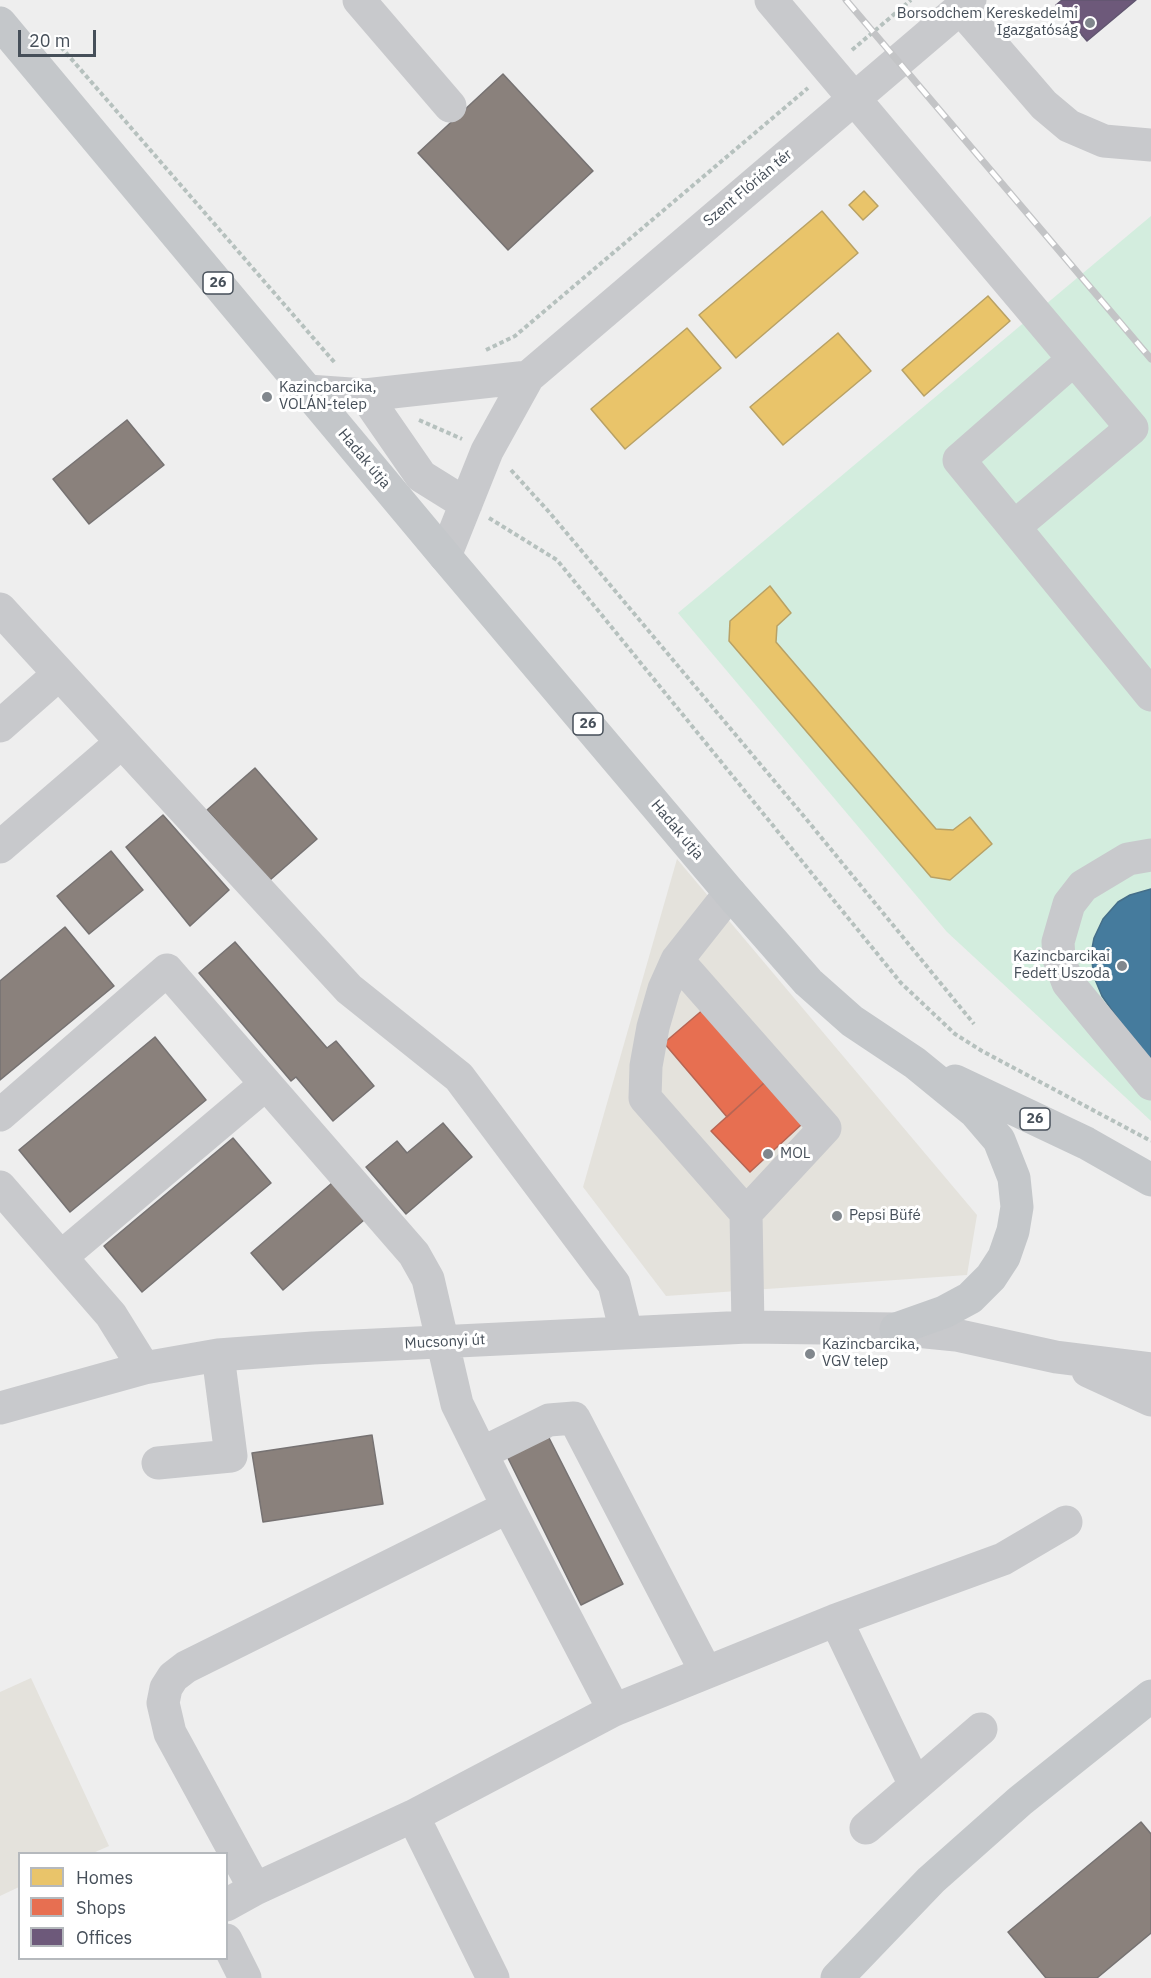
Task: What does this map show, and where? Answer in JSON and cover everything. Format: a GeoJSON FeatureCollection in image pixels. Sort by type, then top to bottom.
{"type":"FeatureCollection","features":[{"type":"Feature","properties":{"kind":"main road","name":"Hadak útja"},"geometry":{"type":"LineString","coordinates":[[0,23],[730,893]]}},
{"type":"Feature","properties":{"kind":"main road","name":"26"},"geometry":{"type":"LineString","coordinates":[[730,893],[808,982],[852,1021],[915,1063],[1086,1143],[1151,1180]]}},
{"type":"Feature","properties":{"kind":"main road"},"geometry":{"type":"LineString","coordinates":[[896,1329],[945,1312],[970,1298],[991,1277],[1004,1257],[1013,1231],[1017,1207],[1014,1178],[999,1140],[975,1112],[915,1063]]}},
{"type":"Feature","properties":{"kind":"main road"},"geometry":{"type":"LineString","coordinates":[[1068,1761],[1151,1677]]}},
{"type":"Feature","properties":{"kind":"main road"},"geometry":{"type":"LineString","coordinates":[[837,1978],[931,1880],[1020,1801],[1151,1696]]}},
{"type":"Feature","properties":{"kind":"street"},"geometry":{"type":"LineString","coordinates":[[358,0],[450,106]]}},
{"type":"Feature","properties":{"kind":"street"},"geometry":{"type":"LineString","coordinates":[[771,0],[1132,428],[1014,527]]}},
{"type":"Feature","properties":{"kind":"street"},"geometry":{"type":"LineString","coordinates":[[960,4],[1044,105],[1069,126],[1104,141],[1151,145]]}},
{"type":"Feature","properties":{"kind":"street","name":"Szent Flórián tér"},"geometry":{"type":"LineString","coordinates":[[445,556],[487,451],[528,377],[854,98],[960,4]]}},
{"type":"Feature","properties":{"kind":"street"},"geometry":{"type":"LineString","coordinates":[[1073,360],[959,460],[1151,695]]}},
{"type":"Feature","properties":{"kind":"street"},"geometry":{"type":"LineString","coordinates":[[308,391],[365,395],[528,377]]}},
{"type":"Feature","properties":{"kind":"street"},"geometry":{"type":"LineString","coordinates":[[365,395],[421,476],[466,504]]}},
{"type":"Feature","properties":{"kind":"street"},"geometry":{"type":"LineString","coordinates":[[0,609],[349,989],[459,1077],[614,1284],[626,1332]]}},
{"type":"Feature","properties":{"kind":"street"},"geometry":{"type":"LineString","coordinates":[[0,726],[59,675]]}},
{"type":"Feature","properties":{"kind":"street"},"geometry":{"type":"LineString","coordinates":[[0,847],[122,742]]}},
{"type":"Feature","properties":{"kind":"street"},"geometry":{"type":"LineString","coordinates":[[1151,855],[1128,859],[1083,886],[1069,904],[1058,942],[1059,959],[1068,983],[1151,1083]]}},
{"type":"Feature","properties":{"kind":"street"},"geometry":{"type":"LineString","coordinates":[[730,893],[677,960],[664,989],[653,1027],[646,1066],[645,1098],[746,1213],[748,1327]]}},
{"type":"Feature","properties":{"kind":"street"},"geometry":{"type":"LineString","coordinates":[[677,960],[825,1128],[746,1213]]}},
{"type":"Feature","properties":{"kind":"street"},"geometry":{"type":"LineString","coordinates":[[0,1115],[167,970],[414,1254],[428,1279],[457,1404],[614,1710]]}},
{"type":"Feature","properties":{"kind":"street"},"geometry":{"type":"LineString","coordinates":[[61,1257],[266,1084]]}},
{"type":"Feature","properties":{"kind":"street"},"geometry":{"type":"LineString","coordinates":[[0,1187],[111,1315],[144,1368]]}},
{"type":"Feature","properties":{"kind":"street","name":"Mucsonyi út"},"geometry":{"type":"LineString","coordinates":[[0,1408],[144,1368],[218,1355],[626,1332],[748,1327],[896,1329],[967,1337],[1056,1357]]}},
{"type":"Feature","properties":{"kind":"street"},"geometry":{"type":"LineString","coordinates":[[158,1463],[231,1456],[218,1355]]}},
{"type":"Feature","properties":{"kind":"street"},"geometry":{"type":"LineString","coordinates":[[1056,1357],[1151,1369]]}},
{"type":"Feature","properties":{"kind":"street"},"geometry":{"type":"LineString","coordinates":[[1056,1357],[1151,1401]]}},
{"type":"Feature","properties":{"kind":"street"},"geometry":{"type":"LineString","coordinates":[[482,1453],[549,1420],[574,1418],[706,1672]]}},
{"type":"Feature","properties":{"kind":"street"},"geometry":{"type":"LineString","coordinates":[[255,1889],[170,1733],[163,1703],[166,1688],[173,1677],[186,1667],[508,1507]]}},
{"type":"Feature","properties":{"kind":"street"},"geometry":{"type":"LineString","coordinates":[[228,1904],[255,1889],[413,1816],[614,1710],[836,1620],[1003,1559],[1066,1522]]}},
{"type":"Feature","properties":{"kind":"street"},"geometry":{"type":"LineString","coordinates":[[836,1620],[915,1785]]}},
{"type":"Feature","properties":{"kind":"street"},"geometry":{"type":"LineString","coordinates":[[866,1828],[981,1729]]}},
{"type":"Feature","properties":{"kind":"street"},"geometry":{"type":"LineString","coordinates":[[413,1816],[493,1978]]}},
{"type":"Feature","properties":{"kind":"street"},"geometry":{"type":"LineString","coordinates":[[228,1944],[244,1978]]}},
{"type":"Feature","properties":{"kind":"path"},"geometry":{"type":"LineString","coordinates":[[484,351],[515,336],[911,0]]}},
{"type":"Feature","properties":{"kind":"path"},"geometry":{"type":"LineString","coordinates":[[57,42],[342,372],[365,395]]}},
{"type":"Feature","properties":{"kind":"path"},"geometry":{"type":"LineString","coordinates":[[416,418],[487,451],[515,474],[807,820],[974,1024]]}},
{"type":"Feature","properties":{"kind":"path"},"geometry":{"type":"LineString","coordinates":[[466,504],[557,560],[901,982],[955,1034],[982,1051],[1151,1141]]}},
{"type":"Feature","properties":{"kind":"shaded area"},"geometry":{"type":"Polygon","coordinates":[[[677,859],[977,1215],[967,1275],[666,1296],[583,1187],[677,859]]]}},
{"type":"Feature","properties":{"kind":"shaded area"},"geometry":{"type":"Polygon","coordinates":[[[31,1678],[109,1846],[95,1852],[18,1852],[18,1887],[0,1896],[0,1692],[31,1678]]]}},
{"type":"Feature","properties":{"kind":"green space"},"geometry":{"type":"Polygon","coordinates":[[[1151,216],[1151,1121],[947,932],[678,613],[1151,216]]]}},
{"type":"Feature","properties":{"kind":"building: Homes"},"geometry":{"type":"Polygon","coordinates":[[[864,191],[878,206],[863,220],[849,205],[864,191]]]}},
{"type":"Feature","properties":{"kind":"building: Homes"},"geometry":{"type":"Polygon","coordinates":[[[822,211],[858,253],[736,358],[699,315],[822,211]]]}},
{"type":"Feature","properties":{"kind":"building: Homes"},"geometry":{"type":"Polygon","coordinates":[[[988,296],[1010,321],[924,396],[902,370],[988,296]]]}},
{"type":"Feature","properties":{"kind":"building: Homes"},"geometry":{"type":"Polygon","coordinates":[[[687,328],[721,368],[625,449],[591,409],[687,328]]]}},
{"type":"Feature","properties":{"kind":"building: Homes"},"geometry":{"type":"Polygon","coordinates":[[[838,333],[871,371],[783,445],[750,407],[838,333]]]}},
{"type":"Feature","properties":{"kind":"building: Homes"},"geometry":{"type":"Polygon","coordinates":[[[770,586],[791,613],[777,626],[776,642],[936,829],[953,830],[970,817],[992,844],[950,880],[931,877],[729,641],[730,621],[770,586]]]}},
{"type":"Feature","properties":{"kind":"building: Shops"},"geometry":{"type":"Polygon","coordinates":[[[712,1002],[764,1083],[727,1117],[664,1043],[712,1002]]]}},
{"type":"Feature","properties":{"kind":"building: Shops"},"geometry":{"type":"Polygon","coordinates":[[[764,1083],[802,1124],[750,1172],[711,1131],[764,1083]]]}},
{"type":"Feature","properties":{"kind":"building: Offices","name":"Borsodchem Kereskedelmi Igazgatóság"},"geometry":{"type":"Polygon","coordinates":[[[1062,0],[1136,0],[1087,41],[1056,5],[1062,0]]]}},
{"type":"Feature","properties":{"kind":"building: Public","name":"Kazincbarcikai Fedett Uszoda"},"geometry":{"type":"Polygon","coordinates":[[[1151,889],[1151,1060],[1102,996],[1094,977],[1091,954],[1094,938],[1103,919],[1118,902],[1130,895],[1151,889]]]}},
{"type":"Feature","properties":{"kind":"building: Industry"},"geometry":{"type":"Polygon","coordinates":[[[503,74],[593,171],[508,250],[418,153],[503,74]]]}},
{"type":"Feature","properties":{"kind":"building: Industry"},"geometry":{"type":"Polygon","coordinates":[[[127,420],[164,465],[89,524],[53,479],[127,420]]]}},
{"type":"Feature","properties":{"kind":"building: Industry"},"geometry":{"type":"Polygon","coordinates":[[[255,768],[317,839],[270,880],[207,810],[255,768]]]}},
{"type":"Feature","properties":{"kind":"building: Industry"},"geometry":{"type":"Polygon","coordinates":[[[163,815],[229,890],[190,926],[126,847],[163,815]]]}},
{"type":"Feature","properties":{"kind":"building: Industry"},"geometry":{"type":"Polygon","coordinates":[[[111,851],[143,890],[89,934],[57,896],[111,851]]]}},
{"type":"Feature","properties":{"kind":"building: Industry"},"geometry":{"type":"Polygon","coordinates":[[[65,927],[114,986],[0,1080],[0,981],[65,927]]]}},
{"type":"Feature","properties":{"kind":"building: Industry"},"geometry":{"type":"Polygon","coordinates":[[[235,942],[327,1048],[336,1041],[374,1086],[333,1121],[296,1077],[291,1081],[199,973],[235,942]]]}},
{"type":"Feature","properties":{"kind":"building: Industry"},"geometry":{"type":"Polygon","coordinates":[[[155,1037],[206,1100],[70,1212],[19,1150],[155,1037]]]}},
{"type":"Feature","properties":{"kind":"building: Industry"},"geometry":{"type":"Polygon","coordinates":[[[443,1123],[472,1157],[406,1214],[366,1167],[397,1141],[407,1153],[443,1123]]]}},
{"type":"Feature","properties":{"kind":"building: Industry"},"geometry":{"type":"Polygon","coordinates":[[[233,1138],[271,1183],[142,1292],[104,1246],[233,1138]]]}},
{"type":"Feature","properties":{"kind":"building: Industry"},"geometry":{"type":"Polygon","coordinates":[[[332,1183],[364,1220],[283,1290],[251,1253],[332,1183]]]}},
{"type":"Feature","properties":{"kind":"building: Industry"},"geometry":{"type":"Polygon","coordinates":[[[545,1430],[623,1584],[581,1605],[504,1450],[545,1430]]]}},
{"type":"Feature","properties":{"kind":"building: Industry"},"geometry":{"type":"Polygon","coordinates":[[[372,1435],[383,1504],[263,1522],[252,1453],[372,1435]]]}},
{"type":"Feature","properties":{"kind":"building: Industry"},"geometry":{"type":"Polygon","coordinates":[[[1141,1822],[1151,1834],[1151,1933],[1097,1978],[1046,1978],[1008,1932],[1141,1822]]]}},
{"type":"Feature","properties":{"kind":"railway"},"geometry":{"type":"LineString","coordinates":[[846,0],[1151,359]]}},
{"type":"Feature","properties":{"kind":"place","name":"Borsodchem Kereskedelmi Igazgatóság"},"geometry":{"type":"Point","coordinates":[1090,23]}},
{"type":"Feature","properties":{"kind":"place","name":"Kazincbarcika, VOLÁN-telep"},"geometry":{"type":"Point","coordinates":[267,397]}},
{"type":"Feature","properties":{"kind":"place","name":"Kazincbarcikai Fedett Uszoda"},"geometry":{"type":"Point","coordinates":[1122,966]}},
{"type":"Feature","properties":{"kind":"place","name":"MOL"},"geometry":{"type":"Point","coordinates":[768,1154]}},
{"type":"Feature","properties":{"kind":"place","name":"Pepsi Büfé"},"geometry":{"type":"Point","coordinates":[837,1216]}},
{"type":"Feature","properties":{"kind":"place","name":"Kazincbarcika, VGV telep"},"geometry":{"type":"Point","coordinates":[810,1354]}}]}
